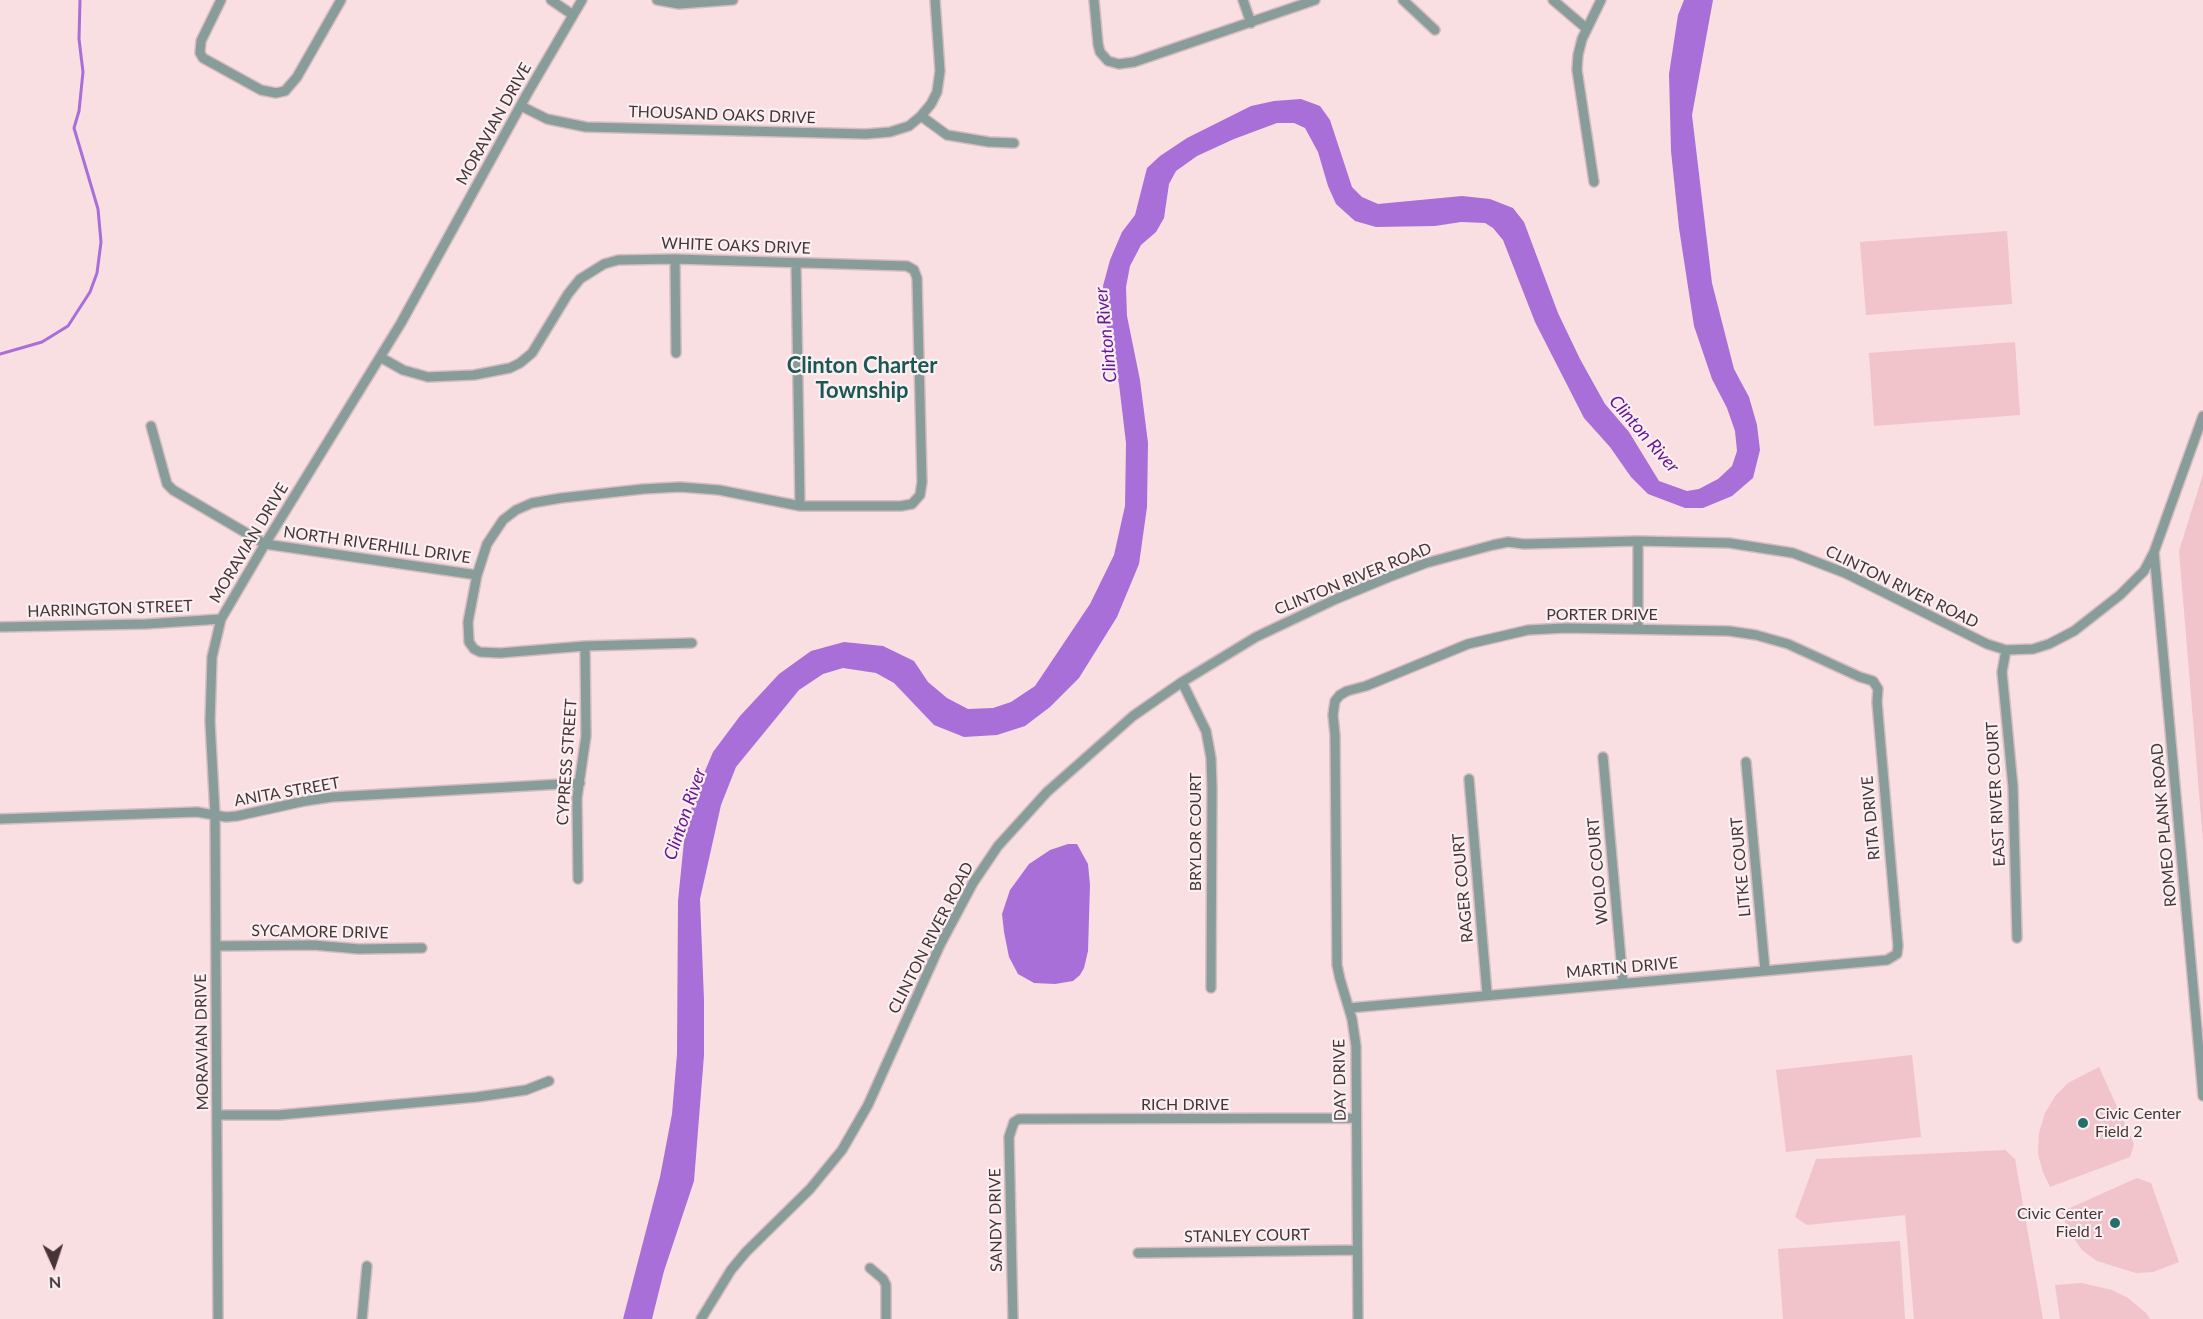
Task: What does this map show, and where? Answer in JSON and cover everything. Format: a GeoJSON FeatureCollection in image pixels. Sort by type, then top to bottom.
{"type":"FeatureCollection","features":[{"type":"Feature","properties":{"kind":"street"},"geometry":{"type":"LineString","coordinates":[[221,0],[201,41],[200,52],[203,58],[261,90],[279,93],[285,92],[297,77],[341,0]]}},
{"type":"Feature","properties":{"kind":"street"},"geometry":{"type":"LineString","coordinates":[[550,0],[573,15]]}},
{"type":"Feature","properties":{"kind":"street"},"geometry":{"type":"LineString","coordinates":[[657,0],[679,4],[733,0]]}},
{"type":"Feature","properties":{"kind":"street"},"geometry":{"type":"LineString","coordinates":[[935,0],[939,83],[935,98],[921,116],[938,130],[957,137],[1014,143]]}},
{"type":"Feature","properties":{"kind":"street"},"geometry":{"type":"LineString","coordinates":[[1094,0],[1098,44],[1103,56],[1112,63],[1119,64],[1134,62],[1315,0]]}},
{"type":"Feature","properties":{"kind":"street"},"geometry":{"type":"LineString","coordinates":[[1244,0],[1251,23]]}},
{"type":"Feature","properties":{"kind":"street"},"geometry":{"type":"LineString","coordinates":[[1403,0],[1435,30]]}},
{"type":"Feature","properties":{"kind":"street"},"geometry":{"type":"LineString","coordinates":[[1553,0],[1587,29]]}},
{"type":"Feature","properties":{"kind":"street"},"geometry":{"type":"LineString","coordinates":[[1594,182],[1577,70],[1580,48],[1601,0]]}},
{"type":"Feature","properties":{"kind":"street","name":"MORAVIAN DRIVE"},"geometry":{"type":"LineString","coordinates":[[218,1319],[215,814],[210,676],[221,619],[401,323],[579,1]]}},
{"type":"Feature","properties":{"kind":"street","name":"THOUSAND OAKS DRIVE"},"geometry":{"type":"LineString","coordinates":[[521,106],[547,118],[586,127],[866,134],[897,130],[909,126],[921,116]]}},
{"type":"Feature","properties":{"kind":"street"},"geometry":{"type":"LineString","coordinates":[[675,259],[676,353]]}},
{"type":"Feature","properties":{"kind":"street","name":"WHITE OAKS DRIVE"},"geometry":{"type":"LineString","coordinates":[[380,357],[403,370],[428,377],[474,375],[510,368],[532,353],[573,288],[594,269],[618,260],[675,259],[907,266],[915,272],[922,482],[917,500],[901,506],[800,506]]}},
{"type":"Feature","properties":{"kind":"street"},"geometry":{"type":"LineString","coordinates":[[477,575],[487,544],[503,520],[516,510],[543,500],[680,487],[719,490],[800,506],[796,263]]}},
{"type":"Feature","properties":{"kind":"street","name":"CLINTON RIVER ROAD"},"geometry":{"type":"LineString","coordinates":[[701,1319],[731,1270],[746,1252],[810,1190],[842,1150],[868,1105],[930,965],[973,883],[998,846],[1047,792],[1102,741],[1147,705],[1256,637],[1336,599],[1426,563],[1508,542],[1524,544],[1638,541],[1729,543],[1793,553],[1845,573],[1967,635],[2006,650],[2033,649],[2049,644],[2074,631],[2132,584],[2144,571],[2154,552],[2203,416]]}},
{"type":"Feature","properties":{"kind":"street"},"geometry":{"type":"LineString","coordinates":[[151,426],[167,484],[173,490],[265,544]]}},
{"type":"Feature","properties":{"kind":"street"},"geometry":{"type":"LineString","coordinates":[[1638,541],[1638,629]]}},
{"type":"Feature","properties":{"kind":"street","name":"NORTH RIVERHILL DRIVE"},"geometry":{"type":"LineString","coordinates":[[265,544],[477,575],[468,636],[474,649],[486,653],[585,646],[692,643]]}},
{"type":"Feature","properties":{"kind":"street","name":"ROMEO PLANK ROAD"},"geometry":{"type":"LineString","coordinates":[[2154,552],[2203,1096]]}},
{"type":"Feature","properties":{"kind":"street","name":"HARRINGTON STREET"},"geometry":{"type":"LineString","coordinates":[[0,627],[146,624],[221,619]]}},
{"type":"Feature","properties":{"kind":"street","name":"PORTER DRIVE"},"geometry":{"type":"LineString","coordinates":[[1335,700],[1347,691],[1366,686],[1468,644],[1528,630],[1555,628],[1729,631],[1756,635],[1788,644],[1860,677],[1874,681]]}},
{"type":"Feature","properties":{"kind":"street","name":"CYPRESS STREET"},"geometry":{"type":"LineString","coordinates":[[578,879],[576,821],[586,736],[585,646]]}},
{"type":"Feature","properties":{"kind":"street","name":"EAST RIVER COURT"},"geometry":{"type":"LineString","coordinates":[[2006,650],[2002,672],[2013,787],[2017,938]]}},
{"type":"Feature","properties":{"kind":"street","name":"RITA DRIVE"},"geometry":{"type":"LineString","coordinates":[[1874,681],[1878,688],[1877,702],[1898,946],[1896,954]]}},
{"type":"Feature","properties":{"kind":"street","name":"BRYLOR COURT"},"geometry":{"type":"LineString","coordinates":[[1182,682],[1206,731],[1211,758],[1211,988]]}},
{"type":"Feature","properties":{"kind":"street","name":"DAY DRIVE"},"geometry":{"type":"LineString","coordinates":[[1335,700],[1333,715],[1337,965],[1349,1008],[1356,1046],[1358,1319]]}},
{"type":"Feature","properties":{"kind":"street","name":"WOLO COURT"},"geometry":{"type":"LineString","coordinates":[[1603,757],[1623,983]]}},
{"type":"Feature","properties":{"kind":"street","name":"LITKE COURT"},"geometry":{"type":"LineString","coordinates":[[1746,762],[1765,970]]}},
{"type":"Feature","properties":{"kind":"street","name":"RAGER COURT"},"geometry":{"type":"LineString","coordinates":[[1469,778],[1487,994]]}},
{"type":"Feature","properties":{"kind":"street","name":"ANITA STREET"},"geometry":{"type":"LineString","coordinates":[[0,819],[197,812],[226,817],[332,797],[580,783]]}},
{"type":"Feature","properties":{"kind":"street","name":"SYCAMORE DRIVE"},"geometry":{"type":"LineString","coordinates":[[216,946],[303,945],[359,949],[422,948]]}},
{"type":"Feature","properties":{"kind":"street","name":"MARTIN DRIVE"},"geometry":{"type":"LineString","coordinates":[[1349,1008],[1887,960],[1896,954]]}},
{"type":"Feature","properties":{"kind":"street"},"geometry":{"type":"LineString","coordinates":[[218,1115],[279,1115],[477,1097],[526,1090],[549,1081]]}},
{"type":"Feature","properties":{"kind":"street","name":"RICH DRIVE"},"geometry":{"type":"LineString","coordinates":[[1014,1122],[1019,1119],[1356,1118]]}},
{"type":"Feature","properties":{"kind":"street","name":"SANDY DRIVE"},"geometry":{"type":"LineString","coordinates":[[1013,1319],[1009,1137],[1014,1122]]}},
{"type":"Feature","properties":{"kind":"street","name":"STANLEY COURT"},"geometry":{"type":"LineString","coordinates":[[1138,1253],[1357,1250]]}},
{"type":"Feature","properties":{"kind":"street"},"geometry":{"type":"LineString","coordinates":[[362,1319],[367,1266]]}},
{"type":"Feature","properties":{"kind":"street"},"geometry":{"type":"LineString","coordinates":[[870,1269],[883,1280],[885,1285],[886,1319]]}},
{"type":"Feature","properties":{"kind":"shaded area"},"geometry":{"type":"Polygon","coordinates":[[[1684,0],[1713,0],[1692,115],[1712,283],[1734,369],[1749,397],[1757,425],[1760,450],[1753,478],[1732,496],[1703,508],[1685,508],[1648,494],[1631,477],[1610,447],[1584,418],[1535,322],[1503,240],[1493,228],[1485,223],[1461,222],[1435,226],[1376,227],[1355,221],[1336,204],[1318,152],[1305,128],[1294,123],[1277,123],[1234,139],[1197,156],[1176,171],[1169,184],[1164,218],[1156,232],[1141,245],[1130,266],[1126,287],[1127,316],[1140,380],[1148,443],[1147,507],[1139,564],[1117,617],[1079,678],[1050,707],[1025,726],[997,735],[964,737],[934,725],[894,683],[876,673],[843,668],[823,674],[799,690],[736,767],[721,805],[700,899],[704,1055],[694,1181],[664,1271],[652,1319],[623,1319],[660,1177],[672,1114],[677,1054],[678,901],[684,841],[694,797],[713,752],[740,716],[779,674],[811,651],[844,642],[883,646],[914,661],[928,682],[947,698],[968,709],[993,708],[1011,702],[1035,686],[1090,604],[1114,555],[1125,506],[1126,443],[1119,384],[1106,323],[1103,286],[1110,260],[1122,232],[1135,215],[1147,168],[1160,156],[1187,138],[1251,106],[1301,99],[1320,106],[1330,120],[1352,187],[1362,197],[1378,204],[1462,196],[1490,199],[1513,208],[1524,222],[1558,313],[1580,359],[1605,404],[1629,432],[1659,481],[1687,491],[1699,489],[1718,479],[1732,466],[1737,451],[1735,431],[1727,408],[1712,379],[1694,326],[1679,228],[1671,151],[1669,74],[1678,15],[1684,0]]]}},
{"type":"Feature","properties":{"kind":"shaded area"},"geometry":{"type":"Polygon","coordinates":[[[2007,231],[2012,304],[1866,315],[1860,242],[2007,231]]]}},
{"type":"Feature","properties":{"kind":"shaded area"},"geometry":{"type":"Polygon","coordinates":[[[2015,342],[2020,415],[1874,426],[1869,353],[2015,342]]]}},
{"type":"Feature","properties":{"kind":"shaded area"},"geometry":{"type":"Polygon","coordinates":[[[2203,474],[2203,841],[2179,551],[2203,474]]]}},
{"type":"Feature","properties":{"kind":"shaded area"},"geometry":{"type":"Polygon","coordinates":[[[1068,844],[1077,844],[1088,864],[1090,885],[1088,951],[1084,968],[1073,981],[1055,984],[1034,983],[1018,974],[1009,957],[1002,914],[1010,890],[1029,864],[1050,850],[1068,844]]]}},
{"type":"Feature","properties":{"kind":"shaded area"},"geometry":{"type":"Polygon","coordinates":[[[1912,1055],[1921,1137],[1786,1152],[1776,1070],[1912,1055]]]}},
{"type":"Feature","properties":{"kind":"shaded area","name":"Civic Center Field 2"},"geometry":{"type":"Polygon","coordinates":[[[2099,1067],[2134,1144],[2130,1157],[2050,1187],[2038,1154],[2039,1133],[2045,1113],[2056,1095],[2068,1083],[2099,1067]]]}},
{"type":"Feature","properties":{"kind":"shaded area"},"geometry":{"type":"Polygon","coordinates":[[[2005,1150],[2015,1159],[2043,1319],[1914,1319],[1905,1215],[1807,1225],[1795,1217],[1816,1159],[2005,1150]]]}},
{"type":"Feature","properties":{"kind":"shaded area","name":"Civic Center Field 1"},"geometry":{"type":"Polygon","coordinates":[[[2137,1178],[2151,1183],[2179,1262],[2153,1272],[2136,1273],[2097,1261],[2082,1250],[2070,1233],[2061,1212],[2137,1178]]]}},
{"type":"Feature","properties":{"kind":"shaded area"},"geometry":{"type":"Polygon","coordinates":[[[1900,1241],[1905,1319],[1783,1319],[1778,1249],[1900,1241]]]}},
{"type":"Feature","properties":{"kind":"shaded area"},"geometry":{"type":"Polygon","coordinates":[[[2082,1283],[2112,1290],[2128,1298],[2150,1319],[2060,1319],[2055,1285],[2082,1283]]]}},
{"type":"Feature","properties":{"kind":"waterway"},"geometry":{"type":"LineString","coordinates":[[0,354],[42,342],[68,326],[90,292],[97,273],[101,242],[98,209],[74,128],[79,111],[83,72],[79,39],[80,0]]}},
{"type":"Feature","properties":{"kind":"place","name":"Civic Center Field 2"},"geometry":{"type":"Point","coordinates":[2083,1123]}},
{"type":"Feature","properties":{"kind":"place","name":"Civic Center Field 1"},"geometry":{"type":"Point","coordinates":[2115,1223]}},
{"type":"Feature","properties":{"kind":"district","name":"Clinton Charter Township"},"geometry":{"type":"Point","coordinates":[862,378]}},
{"type":"Feature","properties":{"kind":"water label","name":"Clinton River"},"geometry":{"type":"Point","coordinates":[1106,335]}},
{"type":"Feature","properties":{"kind":"water label","name":"Clinton River"},"geometry":{"type":"Point","coordinates":[1644,434]}},
{"type":"Feature","properties":{"kind":"water label","name":"Clinton River"},"geometry":{"type":"Point","coordinates":[685,814]}}]}
